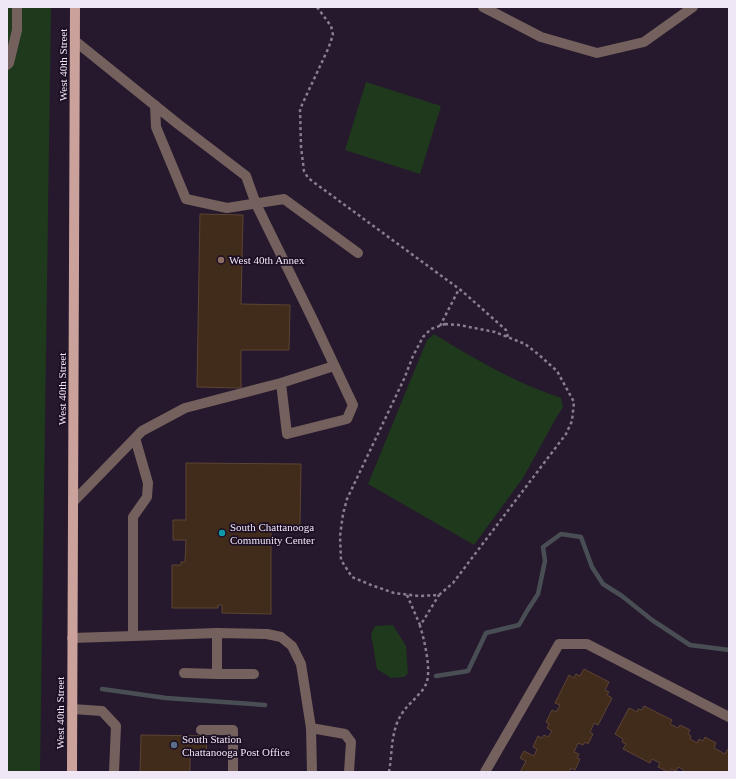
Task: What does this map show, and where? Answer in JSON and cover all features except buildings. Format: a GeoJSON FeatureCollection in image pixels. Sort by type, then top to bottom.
{"type":"FeatureCollection","features":[{"type":"Feature","properties":{"kind":"main road","name":"West 40th Street"},"geometry":{"type":"LineString","coordinates":[[72,772],[76,7]]}},
{"type":"Feature","properties":{"kind":"lane"},"geometry":{"type":"LineString","coordinates":[[7,65],[9,63],[17,30],[17,7]]}},
{"type":"Feature","properties":{"kind":"lane"},"geometry":{"type":"LineString","coordinates":[[483,7],[541,37],[596,53],[644,42],[693,7]]}},
{"type":"Feature","properties":{"kind":"lane"},"geometry":{"type":"LineString","coordinates":[[75,41],[246,176],[256,204],[313,320],[352,406],[347,419],[288,434],[281,383]]}},
{"type":"Feature","properties":{"kind":"lane"},"geometry":{"type":"LineString","coordinates":[[155,105],[156,127],[186,199],[227,208],[284,199],[358,253]]}},
{"type":"Feature","properties":{"kind":"lane"},"geometry":{"type":"LineString","coordinates":[[73,502],[142,431],[185,408],[281,383],[334,366]]}},
{"type":"Feature","properties":{"kind":"lane"},"geometry":{"type":"LineString","coordinates":[[133,636],[133,517],[147,497],[148,483],[135,438]]}},
{"type":"Feature","properties":{"kind":"lane"},"geometry":{"type":"LineString","coordinates":[[217,633],[217,674]]}},
{"type":"Feature","properties":{"kind":"lane"},"geometry":{"type":"LineString","coordinates":[[72,638],[217,633],[267,634],[281,637],[292,646],[301,664],[311,728],[312,772]]}},
{"type":"Feature","properties":{"kind":"lane"},"geometry":{"type":"LineString","coordinates":[[485,772],[559,644],[587,644],[729,717]]}},
{"type":"Feature","properties":{"kind":"lane"},"geometry":{"type":"LineString","coordinates":[[184,673],[254,674]]}},
{"type":"Feature","properties":{"kind":"lane"},"geometry":{"type":"LineString","coordinates":[[72,709],[102,711],[116,726],[114,772]]}},
{"type":"Feature","properties":{"kind":"lane"},"geometry":{"type":"LineString","coordinates":[[311,728],[345,734],[350,742],[349,772]]}},
{"type":"Feature","properties":{"kind":"lane"},"geometry":{"type":"LineString","coordinates":[[202,730],[233,730],[233,772]]}},
{"type":"Feature","properties":{"kind":"path"},"geometry":{"type":"LineString","coordinates":[[317,7],[331,26],[333,35],[328,49],[300,108],[301,147],[304,171],[308,178],[459,289],[506,330],[509,337]]}},
{"type":"Feature","properties":{"kind":"path"},"geometry":{"type":"LineString","coordinates":[[440,326],[459,289]]}},
{"type":"Feature","properties":{"kind":"path"},"geometry":{"type":"LineString","coordinates":[[420,626],[440,595],[453,583],[566,434],[572,421],[574,402],[557,371],[525,344],[495,332],[459,325],[445,324],[431,329],[423,338],[413,356],[404,380],[347,499],[340,536],[341,560],[352,577],[371,586],[394,593],[419,596],[440,595]]}},
{"type":"Feature","properties":{"kind":"path"},"geometry":{"type":"LineString","coordinates":[[389,772],[393,736],[398,722],[405,708],[420,694],[427,683],[428,668],[425,642],[407,595]]}},
{"type":"Feature","properties":{"kind":"green space"},"geometry":{"type":"Polygon","coordinates":[[[7,7],[51,7],[40,772],[7,772],[7,7]]]}},
{"type":"Feature","properties":{"kind":"green space"},"geometry":{"type":"Polygon","coordinates":[[[366,82],[441,106],[420,174],[345,150],[366,82]]]}},
{"type":"Feature","properties":{"kind":"green space"},"geometry":{"type":"Polygon","coordinates":[[[434,334],[511,378],[561,398],[563,407],[523,478],[474,545],[368,484],[427,340],[434,334]]]}},
{"type":"Feature","properties":{"kind":"green space"},"geometry":{"type":"Polygon","coordinates":[[[393,625],[406,646],[408,673],[404,677],[391,678],[377,669],[371,634],[375,626],[393,625]]]}},
{"type":"Feature","properties":{"kind":"waterway"},"geometry":{"type":"LineString","coordinates":[[436,676],[468,671],[486,633],[519,625],[538,594],[545,561],[543,547],[561,534],[581,537],[592,567],[603,584],[622,596],[652,620],[690,645],[729,650]]}},
{"type":"Feature","properties":{"kind":"waterway"},"geometry":{"type":"LineString","coordinates":[[102,689],[166,698],[265,705]]}},
{"type":"Feature","properties":{"kind":"place","name":"West 40th Annex"},"geometry":{"type":"Point","coordinates":[221,260]}},
{"type":"Feature","properties":{"kind":"place","name":"South Chattanooga Community Center"},"geometry":{"type":"Point","coordinates":[222,533]}},
{"type":"Feature","properties":{"kind":"place","name":"South Station Chattanooga Post Office"},"geometry":{"type":"Point","coordinates":[174,745]}}]}
